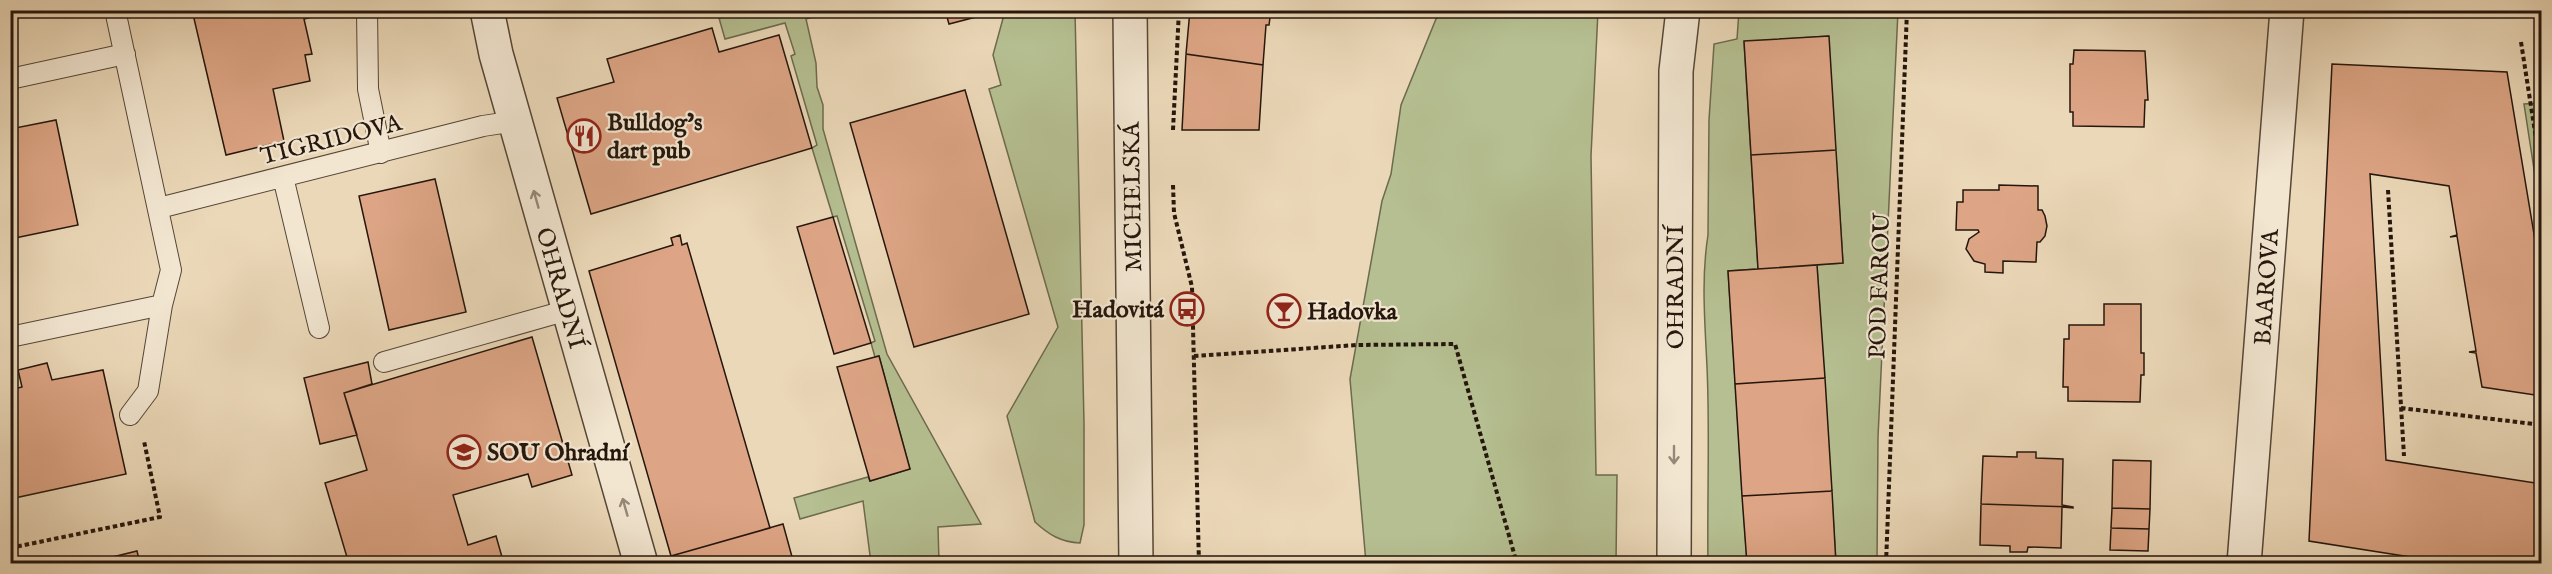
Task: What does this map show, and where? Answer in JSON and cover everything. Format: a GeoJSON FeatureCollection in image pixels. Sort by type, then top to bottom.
{"type":"FeatureCollection","features":[{"type":"Feature","properties":{"kind":"street","name":"OHRADNÍ"},"geometry":{"type":"LineString","coordinates":[[487,10],[496,54],[641,564]]}},
{"type":"Feature","properties":{"kind":"street","name":"MICHELSKÁ"},"geometry":{"type":"LineString","coordinates":[[1130,10],[1136,564]]}},
{"type":"Feature","properties":{"kind":"street","name":"OHRADNÍ"},"geometry":{"type":"LineString","coordinates":[[1674,564],[1676,71],[1683,10]]}},
{"type":"Feature","properties":{"kind":"street","name":"BAAROVA"},"geometry":{"type":"LineString","coordinates":[[2244,564],[2287,10]]}},
{"type":"Feature","properties":{"kind":"lane"},"geometry":{"type":"LineString","coordinates":[[115,10],[171,270],[162,305],[148,391],[133,410]]}},
{"type":"Feature","properties":{"kind":"lane"},"geometry":{"type":"LineString","coordinates":[[367,10],[368,89],[381,153]]}},
{"type":"Feature","properties":{"kind":"lane"},"geometry":{"type":"LineString","coordinates":[[10,79],[125,54]]}},
{"type":"Feature","properties":{"kind":"lane","name":"TIGRIDOVA"},"geometry":{"type":"LineString","coordinates":[[159,208],[483,126],[515,121]]}},
{"type":"Feature","properties":{"kind":"lane"},"geometry":{"type":"LineString","coordinates":[[284,177],[319,328]]}},
{"type":"Feature","properties":{"kind":"lane"},"geometry":{"type":"LineString","coordinates":[[10,337],[162,305]]}},
{"type":"Feature","properties":{"kind":"lane"},"geometry":{"type":"LineString","coordinates":[[384,362],[568,310]]}},
{"type":"Feature","properties":{"kind":"path"},"geometry":{"type":"LineString","coordinates":[[1172,139],[1179,10]]}},
{"type":"Feature","properties":{"kind":"path","name":"POD FAROU"},"geometry":{"type":"LineString","coordinates":[[1886,564],[1907,10]]}},
{"type":"Feature","properties":{"kind":"path"},"geometry":{"type":"LineString","coordinates":[[2521,42],[2541,177]]}},
{"type":"Feature","properties":{"kind":"path"},"geometry":{"type":"LineString","coordinates":[[1173,181],[1174,213],[1192,286],[1200,563]]}},
{"type":"Feature","properties":{"kind":"path"},"geometry":{"type":"LineString","coordinates":[[2388,190],[2404,456]]}},
{"type":"Feature","properties":{"kind":"path"},"geometry":{"type":"LineString","coordinates":[[1194,356],[1357,345],[1455,344],[1517,564]]}},
{"type":"Feature","properties":{"kind":"path"},"geometry":{"type":"LineString","coordinates":[[2401,408],[2541,425]]}},
{"type":"Feature","properties":{"kind":"path"},"geometry":{"type":"LineString","coordinates":[[10,548],[160,517],[133,410]]}},
{"type":"Feature","properties":{"kind":"green space"},"geometry":{"type":"Polygon","coordinates":[[[747,11],[832,11],[806,19],[816,63],[817,87],[823,105],[823,129],[887,354],[981,524],[938,527],[939,563],[871,563],[863,501],[800,519],[794,498],[868,477],[870,481],[910,469],[879,356],[875,357],[871,343],[875,341],[837,216],[833,217],[812,148],[817,145],[791,56],[795,54],[785,23],[725,39],[719,18],[747,11]]]}},
{"type":"Feature","properties":{"kind":"green space"},"geometry":{"type":"Polygon","coordinates":[[[1005,11],[1075,11],[1084,423],[1084,525],[1080,543],[1056,537],[1035,522],[1007,416],[1058,327],[989,89],[1001,85],[993,55],[1005,11]]]}},
{"type":"Feature","properties":{"kind":"green space"},"geometry":{"type":"Polygon","coordinates":[[[1445,11],[1598,11],[1591,156],[1596,475],[1617,475],[1616,563],[1366,563],[1350,379],[1382,201],[1391,174],[1401,105],[1436,19],[1445,11]]]}},
{"type":"Feature","properties":{"kind":"green space"},"geometry":{"type":"Polygon","coordinates":[[[1739,11],[1898,11],[1878,437],[1877,563],[1836,563],[1817,265],[1843,263],[1828,36],[1744,42],[1758,269],[1728,271],[1747,563],[1708,564],[1708,416],[1704,284],[1708,235],[1709,120],[1714,44],[1737,39],[1739,11]]]}},
{"type":"Feature","properties":{"kind":"green space"},"geometry":{"type":"Polygon","coordinates":[[[2542,103],[2541,215],[2524,104],[2542,103]]]}},
{"type":"Feature","properties":{"kind":"building"},"geometry":{"type":"Polygon","coordinates":[[[192,10],[312,10],[313,17],[304,19],[312,54],[305,55],[310,81],[273,89],[284,141],[226,155],[192,10]]]}},
{"type":"Feature","properties":{"kind":"building"},"geometry":{"type":"Polygon","coordinates":[[[945,10],[1003,10],[949,24],[945,10]]]}},
{"type":"Feature","properties":{"kind":"building"},"geometry":{"type":"Polygon","coordinates":[[[1190,10],[1271,10],[1269,25],[1266,25],[1263,65],[1186,54],[1190,10]]]}},
{"type":"Feature","properties":{"kind":"building"},"geometry":{"type":"Polygon","coordinates":[[[712,28],[719,52],[779,35],[812,148],[591,214],[557,98],[614,82],[607,59],[712,28]]]}},
{"type":"Feature","properties":{"kind":"building"},"geometry":{"type":"Polygon","coordinates":[[[1829,36],[1836,150],[1751,155],[1744,41],[1829,36]]]}},
{"type":"Feature","properties":{"kind":"building"},"geometry":{"type":"Polygon","coordinates":[[[2074,50],[2145,51],[2148,100],[2145,100],[2144,127],[2073,126],[2073,112],[2070,112],[2070,64],[2073,64],[2074,50]]]}},
{"type":"Feature","properties":{"kind":"building"},"geometry":{"type":"Polygon","coordinates":[[[1186,54],[1263,65],[1259,130],[1182,130],[1186,54]]]}},
{"type":"Feature","properties":{"kind":"building"},"geometry":{"type":"Polygon","coordinates":[[[2332,64],[2507,72],[2542,282],[2542,396],[2482,387],[2476,353],[2469,352],[2476,351],[2457,236],[2450,237],[2457,235],[2449,186],[2370,174],[2386,460],[2542,484],[2542,564],[2455,564],[2309,541],[2332,64]]]}},
{"type":"Feature","properties":{"kind":"building"},"geometry":{"type":"Polygon","coordinates":[[[965,90],[1029,314],[914,347],[850,123],[965,90]]]}},
{"type":"Feature","properties":{"kind":"building"},"geometry":{"type":"Polygon","coordinates":[[[56,120],[78,225],[10,239],[10,129],[56,120]]]}},
{"type":"Feature","properties":{"kind":"building"},"geometry":{"type":"Polygon","coordinates":[[[1836,150],[1843,263],[1758,269],[1751,155],[1836,150]]]}},
{"type":"Feature","properties":{"kind":"building"},"geometry":{"type":"Polygon","coordinates":[[[435,179],[466,312],[389,330],[359,196],[435,179]]]}},
{"type":"Feature","properties":{"kind":"building"},"geometry":{"type":"Polygon","coordinates":[[[1999,185],[2038,186],[2038,210],[2042,210],[2047,226],[2045,236],[2037,242],[2036,262],[2003,261],[2003,273],[1985,272],[1985,264],[1974,261],[1966,249],[1969,239],[1979,232],[1978,230],[1956,230],[1957,202],[1963,202],[1963,190],[1999,190],[1999,185]]]}},
{"type":"Feature","properties":{"kind":"building"},"geometry":{"type":"Polygon","coordinates":[[[833,217],[871,343],[834,354],[797,227],[833,217]]]}},
{"type":"Feature","properties":{"kind":"building"},"geometry":{"type":"Polygon","coordinates":[[[680,235],[682,245],[687,243],[770,528],[671,556],[589,271],[673,245],[671,238],[680,235]]]}},
{"type":"Feature","properties":{"kind":"building"},"geometry":{"type":"Polygon","coordinates":[[[1817,265],[1825,378],[1735,384],[1728,271],[1817,265]]]}},
{"type":"Feature","properties":{"kind":"building"},"geometry":{"type":"Polygon","coordinates":[[[2104,304],[2141,304],[2141,353],[2144,353],[2144,375],[2141,375],[2140,402],[2068,401],[2068,387],[2063,387],[2064,339],[2069,339],[2069,325],[2104,325],[2104,304]]]}},
{"type":"Feature","properties":{"kind":"building","name":"SOU Ohradní"},"geometry":{"type":"Polygon","coordinates":[[[532,337],[572,475],[532,487],[528,474],[453,495],[468,545],[496,536],[504,564],[349,564],[325,483],[367,470],[344,393],[532,337]]]}},
{"type":"Feature","properties":{"kind":"building"},"geometry":{"type":"Polygon","coordinates":[[[879,356],[910,469],[870,481],[837,367],[879,356]]]}},
{"type":"Feature","properties":{"kind":"building"},"geometry":{"type":"Polygon","coordinates":[[[368,362],[372,384],[344,393],[357,435],[320,444],[304,378],[368,362]]]}},
{"type":"Feature","properties":{"kind":"building"},"geometry":{"type":"Polygon","coordinates":[[[47,363],[52,380],[103,370],[126,474],[10,499],[10,390],[22,387],[18,370],[47,363]]]}},
{"type":"Feature","properties":{"kind":"building"},"geometry":{"type":"Polygon","coordinates":[[[1825,378],[1832,491],[1742,496],[1735,384],[1825,378]]]}},
{"type":"Feature","properties":{"kind":"building"},"geometry":{"type":"Polygon","coordinates":[[[2017,452],[2036,452],[2036,458],[2063,459],[2062,505],[2073,507],[1981,504],[1983,456],[2017,457],[2017,452]]]}},
{"type":"Feature","properties":{"kind":"building"},"geometry":{"type":"Polygon","coordinates":[[[2113,460],[2151,461],[2150,509],[2112,508],[2113,460]]]}},
{"type":"Feature","properties":{"kind":"building"},"geometry":{"type":"Polygon","coordinates":[[[1832,491],[1836,564],[1747,564],[1742,496],[1832,491]]]}},
{"type":"Feature","properties":{"kind":"building"},"geometry":{"type":"Polygon","coordinates":[[[1981,504],[2073,507],[2073,508],[2062,507],[2061,548],[2028,547],[2027,552],[2010,552],[2010,546],[1980,545],[1981,504]]]}},
{"type":"Feature","properties":{"kind":"building"},"geometry":{"type":"Polygon","coordinates":[[[2112,508],[2150,509],[2149,529],[2111,528],[2112,508]]]}},
{"type":"Feature","properties":{"kind":"building"},"geometry":{"type":"Polygon","coordinates":[[[783,524],[794,564],[674,564],[671,556],[783,524]]]}},
{"type":"Feature","properties":{"kind":"building"},"geometry":{"type":"Polygon","coordinates":[[[2111,528],[2149,529],[2148,551],[2110,550],[2111,528]]]}},
{"type":"Feature","properties":{"kind":"building"},"geometry":{"type":"Polygon","coordinates":[[[137,551],[140,564],[84,564],[137,551]]]}},
{"type":"Feature","properties":{"kind":"place","name":"Bulldog’s dart pub"},"geometry":{"type":"Point","coordinates":[584,136]}},
{"type":"Feature","properties":{"kind":"place","name":"Hadovitá"},"geometry":{"type":"Point","coordinates":[1187,309]}},
{"type":"Feature","properties":{"kind":"place","name":"Hadovka"},"geometry":{"type":"Point","coordinates":[1284,311]}},
{"type":"Feature","properties":{"kind":"place","name":"SOU Ohradní"},"geometry":{"type":"Point","coordinates":[464,452]}}]}
